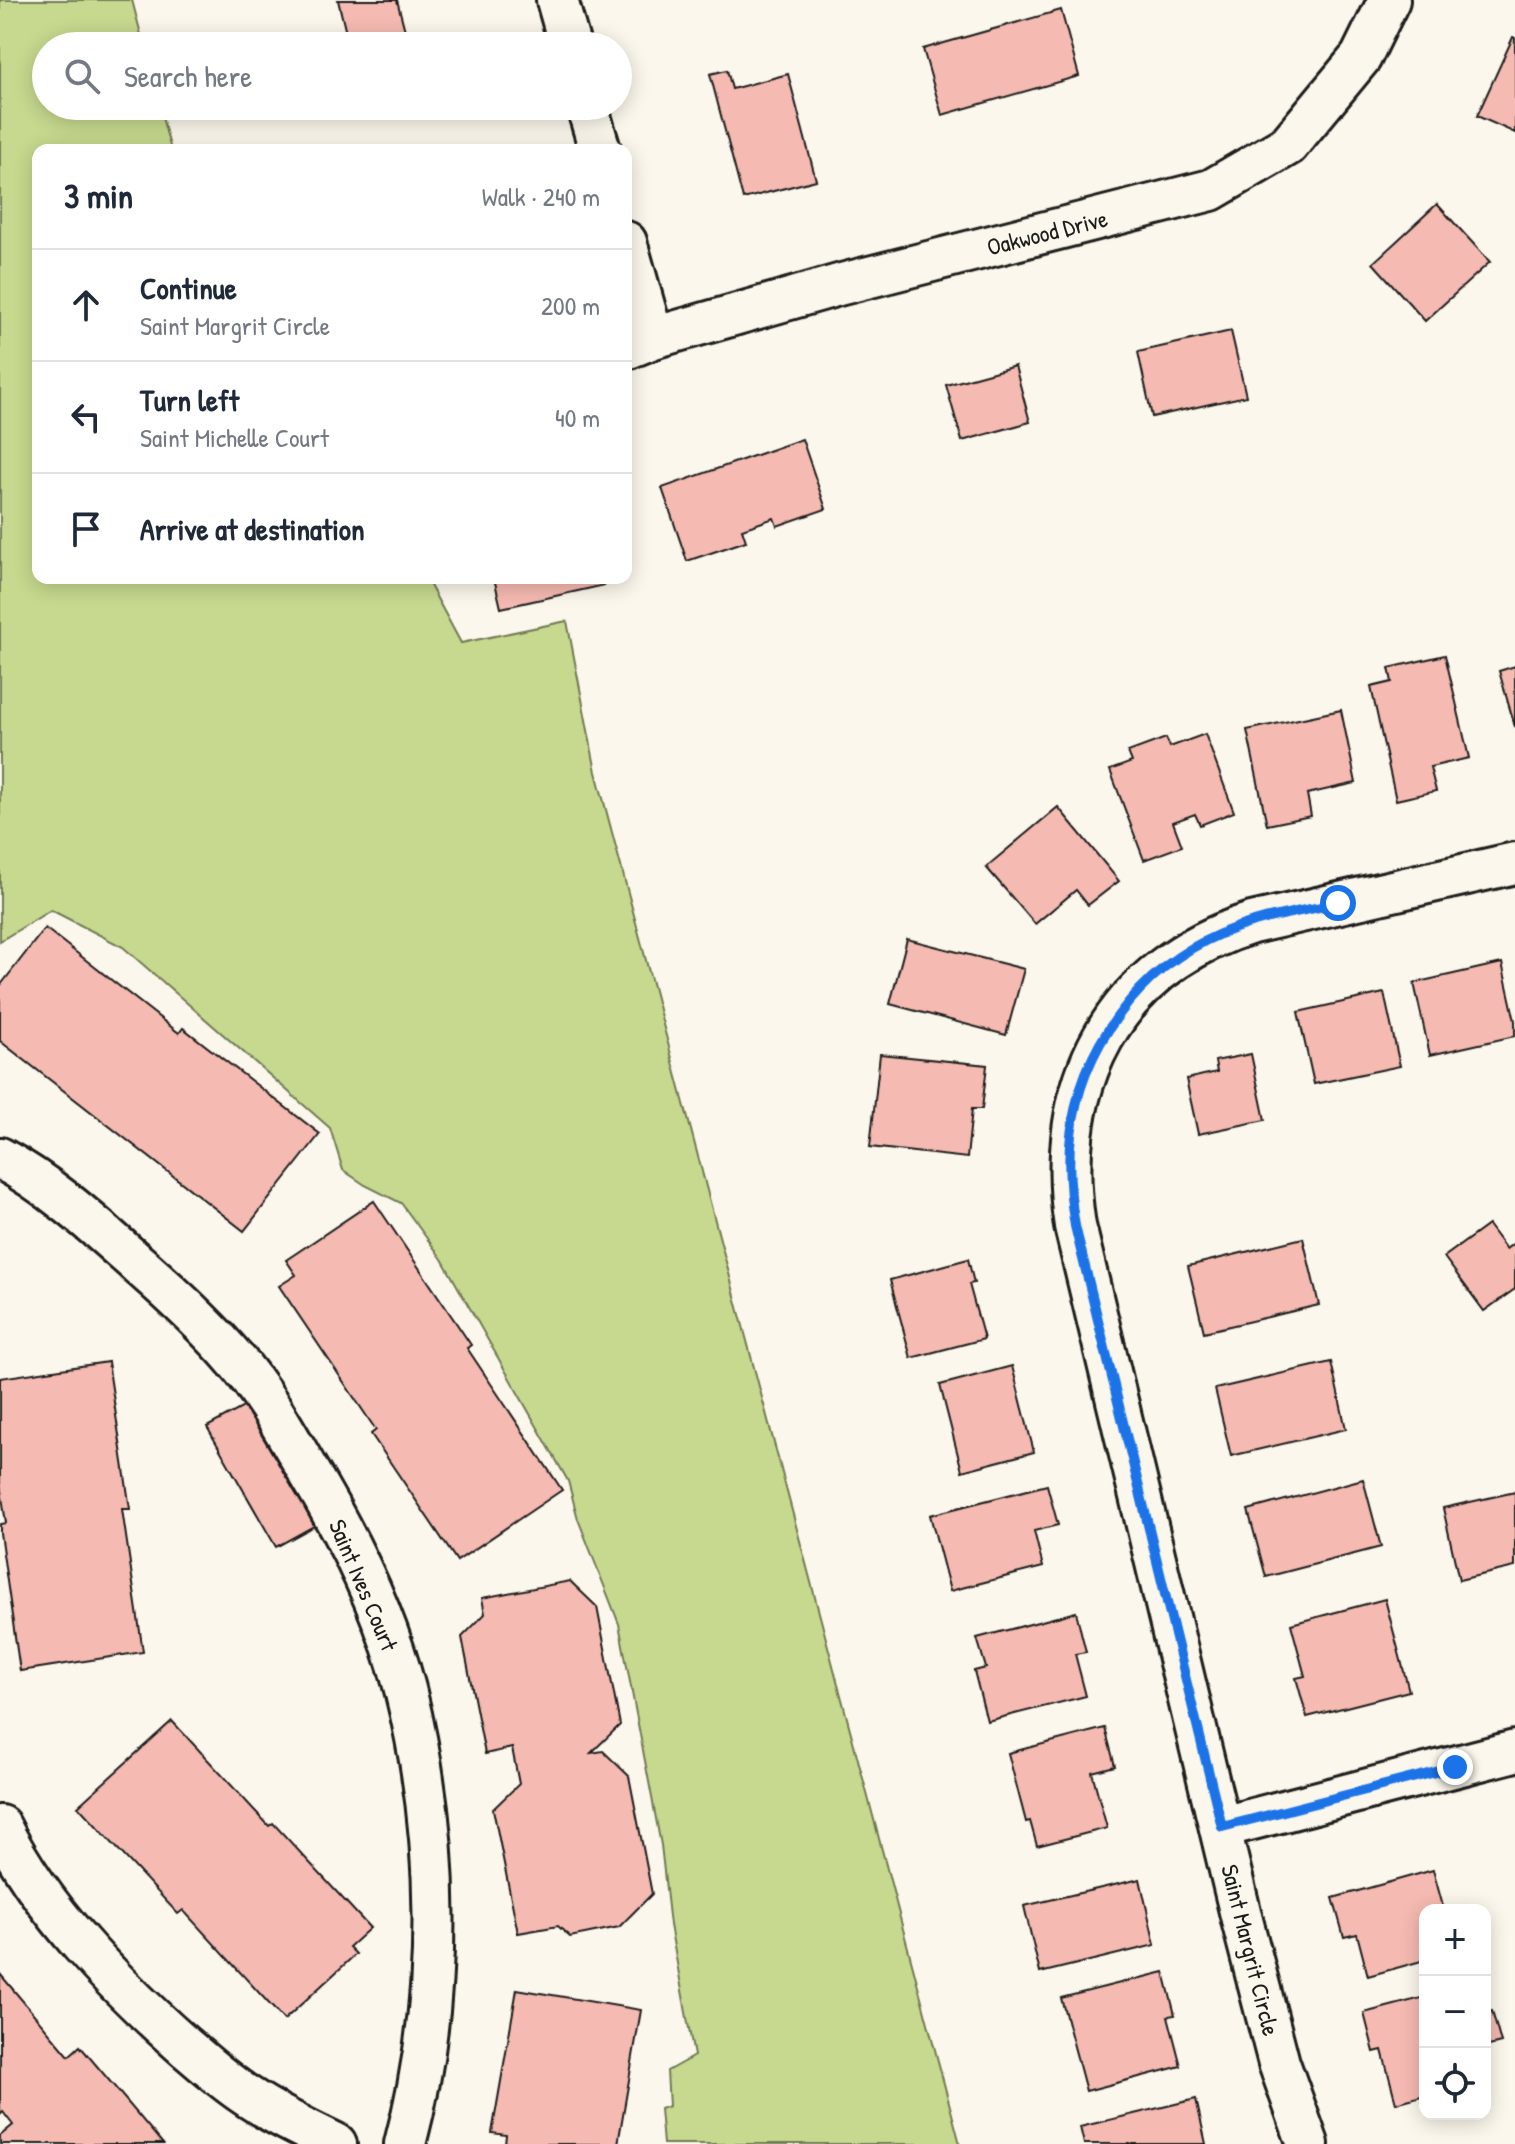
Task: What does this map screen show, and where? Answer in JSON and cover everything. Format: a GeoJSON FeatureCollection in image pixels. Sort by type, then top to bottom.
{"type":"FeatureCollection","features":[{"type":"Feature","properties":{"kind":"street"},"geometry":{"type":"LineString","coordinates":[[557,0],[566,32]]}},
{"type":"Feature","properties":{"kind":"street","name":"Oakwood Drive"},"geometry":{"type":"LineString","coordinates":[[640,343],[842,284],[1211,190],[1288,145],[1361,57],[1389,0]]}},
{"type":"Feature","properties":{"kind":"street"},"geometry":{"type":"LineString","coordinates":[[591,120],[598,144]]}},
{"type":"Feature","properties":{"kind":"street"},"geometry":{"type":"LineString","coordinates":[[632,285],[640,343]]}},
{"type":"Feature","properties":{"kind":"street","name":"Saint Margrit Circle"},"geometry":{"type":"LineString","coordinates":[[1308,2144],[1279,2063],[1243,1924],[1075,1226],[1069,1154],[1073,1116],[1095,1053],[1130,999],[1160,970],[1206,940],[1252,923],[1515,863]]}},
{"type":"Feature","properties":{"kind":"street","name":"Saint Ives Court"},"geometry":{"type":"LineString","coordinates":[[0,1158],[67,1202],[186,1308],[235,1360],[284,1429],[359,1562],[405,1687],[427,1799],[432,1874],[432,1949],[427,2025],[405,2144]]}},
{"type":"Feature","properties":{"kind":"street"},"geometry":{"type":"LineString","coordinates":[[1222,1827],[1515,1751]]}},
{"type":"Feature","properties":{"kind":"street"},"geometry":{"type":"LineString","coordinates":[[0,1826],[34,1884],[57,1914],[159,2024],[248,2097],[336,2144]]}},
{"type":"Feature","properties":{"kind":"green space"},"geometry":{"type":"Polygon","coordinates":[[[0,0],[132,0],[140,32],[32,32],[32,120],[163,120],[169,144],[32,144],[32,584],[429,584],[461,643],[567,621],[596,772],[960,2144],[663,2144],[660,2109],[669,2106],[667,2071],[694,2056],[670,1925],[661,1845],[619,1624],[578,1519],[568,1481],[442,1259],[401,1203],[343,1170],[330,1128],[123,947],[51,910],[0,941],[0,0]]]}},
{"type":"Feature","properties":{"kind":"building"},"geometry":{"type":"Polygon","coordinates":[[[338,0],[397,0],[405,32],[346,32],[338,0]]]}},
{"type":"Feature","properties":{"kind":"building"},"geometry":{"type":"Polygon","coordinates":[[[1061,10],[1079,76],[942,115],[923,49],[1061,10]]]}},
{"type":"Feature","properties":{"kind":"building"},"geometry":{"type":"Polygon","coordinates":[[[1515,38],[1515,133],[1477,116],[1515,38]]]}},
{"type":"Feature","properties":{"kind":"building"},"geometry":{"type":"Polygon","coordinates":[[[727,70],[732,89],[788,74],[816,180],[743,199],[710,74],[727,70]]]}},
{"type":"Feature","properties":{"kind":"building"},"geometry":{"type":"Polygon","coordinates":[[[1437,204],[1490,262],[1425,321],[1373,263],[1437,204]]]}},
{"type":"Feature","properties":{"kind":"building"},"geometry":{"type":"Polygon","coordinates":[[[1231,331],[1246,396],[1152,417],[1138,352],[1231,331]]]}},
{"type":"Feature","properties":{"kind":"building"},"geometry":{"type":"Polygon","coordinates":[[[1015,366],[1030,422],[962,441],[946,385],[1015,366]]]}},
{"type":"Feature","properties":{"kind":"building"},"geometry":{"type":"Polygon","coordinates":[[[802,439],[826,509],[777,526],[774,518],[742,529],[746,541],[687,561],[662,488],[802,439]]]}},
{"type":"Feature","properties":{"kind":"building"},"geometry":{"type":"Polygon","coordinates":[[[495,584],[605,584],[605,585],[501,608],[495,584]]]}},
{"type":"Feature","properties":{"kind":"building"},"geometry":{"type":"Polygon","coordinates":[[[1445,655],[1469,758],[1430,767],[1436,791],[1396,800],[1371,687],[1392,682],[1389,668],[1445,655]]]}},
{"type":"Feature","properties":{"kind":"building"},"geometry":{"type":"Polygon","coordinates":[[[1515,666],[1515,727],[1499,671],[1515,666]]]}},
{"type":"Feature","properties":{"kind":"building"},"geometry":{"type":"Polygon","coordinates":[[[1341,710],[1356,783],[1307,794],[1311,816],[1267,825],[1247,730],[1341,710]]]}},
{"type":"Feature","properties":{"kind":"building"},"geometry":{"type":"Polygon","coordinates":[[[1205,734],[1234,812],[1200,825],[1195,814],[1173,822],[1182,846],[1144,860],[1110,770],[1132,762],[1128,752],[1166,738],[1170,747],[1205,734]]]}},
{"type":"Feature","properties":{"kind":"building"},"geometry":{"type":"Polygon","coordinates":[[[1058,807],[1119,881],[1088,905],[1076,890],[1035,924],[986,867],[1058,807]]]}},
{"type":"Feature","properties":{"kind":"building"},"geometry":{"type":"Polygon","coordinates":[[[45,928],[179,1033],[183,1028],[320,1134],[244,1231],[0,1041],[0,986],[45,928]]]}},
{"type":"Feature","properties":{"kind":"building"},"geometry":{"type":"Polygon","coordinates":[[[907,939],[1024,969],[1006,1035],[890,1004],[907,939]]]}},
{"type":"Feature","properties":{"kind":"building"},"geometry":{"type":"Polygon","coordinates":[[[1502,963],[1515,1021],[1515,1036],[1430,1055],[1414,983],[1502,963]]]}},
{"type":"Feature","properties":{"kind":"building"},"geometry":{"type":"Polygon","coordinates":[[[1384,993],[1400,1066],[1314,1084],[1298,1012],[1384,993]]]}},
{"type":"Feature","properties":{"kind":"building"},"geometry":{"type":"Polygon","coordinates":[[[880,1054],[987,1065],[982,1109],[972,1109],[967,1158],[870,1147],[880,1054]]]}},
{"type":"Feature","properties":{"kind":"building"},"geometry":{"type":"Polygon","coordinates":[[[1251,1054],[1265,1120],[1198,1134],[1186,1079],[1217,1072],[1215,1061],[1251,1054]]]}},
{"type":"Feature","properties":{"kind":"building"},"geometry":{"type":"Polygon","coordinates":[[[374,1201],[471,1345],[467,1348],[562,1490],[457,1561],[371,1434],[376,1430],[279,1286],[296,1275],[286,1260],[374,1201]]]}},
{"type":"Feature","properties":{"kind":"building"},"geometry":{"type":"Polygon","coordinates":[[[1488,1225],[1506,1249],[1515,1242],[1515,1289],[1484,1311],[1444,1257],[1488,1225]]]}},
{"type":"Feature","properties":{"kind":"building"},"geometry":{"type":"Polygon","coordinates":[[[1303,1238],[1319,1305],[1204,1332],[1188,1266],[1303,1238]]]}},
{"type":"Feature","properties":{"kind":"building"},"geometry":{"type":"Polygon","coordinates":[[[968,1259],[974,1283],[969,1284],[984,1339],[911,1358],[890,1280],[968,1259]]]}},
{"type":"Feature","properties":{"kind":"building"},"geometry":{"type":"Polygon","coordinates":[[[108,1362],[130,1509],[122,1509],[143,1652],[20,1671],[0,1533],[0,1524],[6,1523],[0,1484],[0,1378],[108,1362]]]}},
{"type":"Feature","properties":{"kind":"building"},"geometry":{"type":"Polygon","coordinates":[[[1331,1362],[1346,1429],[1231,1456],[1215,1389],[1331,1362]]]}},
{"type":"Feature","properties":{"kind":"building"},"geometry":{"type":"Polygon","coordinates":[[[1012,1366],[1034,1452],[962,1471],[940,1385],[1012,1366]]]}},
{"type":"Feature","properties":{"kind":"building"},"geometry":{"type":"Polygon","coordinates":[[[247,1405],[316,1525],[276,1547],[207,1427],[247,1405]]]}},
{"type":"Feature","properties":{"kind":"building"},"geometry":{"type":"Polygon","coordinates":[[[1363,1479],[1381,1547],[1266,1577],[1248,1510],[1363,1479]]]}},
{"type":"Feature","properties":{"kind":"building"},"geometry":{"type":"Polygon","coordinates":[[[1047,1485],[1058,1525],[1034,1531],[1043,1567],[950,1591],[930,1515],[1047,1485]]]}},
{"type":"Feature","properties":{"kind":"building"},"geometry":{"type":"Polygon","coordinates":[[[1515,1492],[1515,1567],[1459,1580],[1443,1508],[1515,1492]]]}},
{"type":"Feature","properties":{"kind":"building"},"geometry":{"type":"Polygon","coordinates":[[[570,1581],[597,1607],[620,1725],[591,1753],[603,1751],[629,1776],[652,1894],[619,1927],[570,1937],[558,1926],[518,1933],[493,1809],[519,1784],[512,1748],[485,1754],[462,1637],[485,1614],[482,1598],[570,1581]]]}},
{"type":"Feature","properties":{"kind":"building"},"geometry":{"type":"Polygon","coordinates":[[[1385,1599],[1409,1691],[1307,1717],[1296,1678],[1305,1676],[1291,1624],[1385,1599]]]}},
{"type":"Feature","properties":{"kind":"building"},"geometry":{"type":"Polygon","coordinates":[[[1076,1612],[1086,1652],[1075,1654],[1086,1696],[987,1721],[974,1671],[986,1668],[977,1638],[1076,1612]]]}},
{"type":"Feature","properties":{"kind":"building"},"geometry":{"type":"Polygon","coordinates":[[[172,1721],[269,1826],[273,1823],[370,1928],[349,1947],[356,1954],[284,2020],[183,1910],[178,1914],[78,1806],[172,1721]]]}},
{"type":"Feature","properties":{"kind":"building"},"geometry":{"type":"Polygon","coordinates":[[[1105,1728],[1115,1766],[1092,1772],[1107,1828],[1037,1846],[1030,1821],[1026,1822],[1008,1753],[1105,1728]]]}},
{"type":"Feature","properties":{"kind":"building"},"geometry":{"type":"Polygon","coordinates":[[[1433,1870],[1442,1904],[1419,1904],[1419,1962],[1368,1976],[1357,1934],[1344,1937],[1333,1898],[1433,1870]]]}},
{"type":"Feature","properties":{"kind":"building"},"geometry":{"type":"Polygon","coordinates":[[[1140,1879],[1155,1945],[1040,1973],[1024,1906],[1140,1879]]]}},
{"type":"Feature","properties":{"kind":"building"},"geometry":{"type":"Polygon","coordinates":[[[1164,1972],[1175,2015],[1168,2016],[1181,2066],[1086,2091],[1061,1998],[1164,1972]]]}},
{"type":"Feature","properties":{"kind":"building"},"geometry":{"type":"Polygon","coordinates":[[[0,1974],[69,2056],[80,2046],[163,2144],[0,2144],[0,2136],[13,2125],[3,2112],[0,2115],[0,1974]]]}},
{"type":"Feature","properties":{"kind":"building"},"geometry":{"type":"Polygon","coordinates":[[[517,1989],[641,2010],[618,2144],[505,2144],[506,2135],[492,2133],[517,1989]]]}},
{"type":"Feature","properties":{"kind":"building"},"geometry":{"type":"Polygon","coordinates":[[[1419,1999],[1419,2097],[1396,2103],[1382,2050],[1374,2052],[1364,2013],[1419,1999]]]}},
{"type":"Feature","properties":{"kind":"building"},"geometry":{"type":"Polygon","coordinates":[[[1491,2011],[1501,2043],[1491,2046],[1491,2011]]]}},
{"type":"Feature","properties":{"kind":"building"},"geometry":{"type":"Polygon","coordinates":[[[1196,2099],[1206,2144],[1084,2144],[1080,2127],[1196,2099]]]}},
{"type":"Feature","properties":{"kind":"route"},"geometry":{"type":"LineString","coordinates":[[1338,903],[1222,932],[1160,970],[1130,999],[1095,1053],[1079,1095],[1073,1116],[1069,1154],[1070,1191],[1075,1226],[1222,1827],[1455,1767]]}}]}
